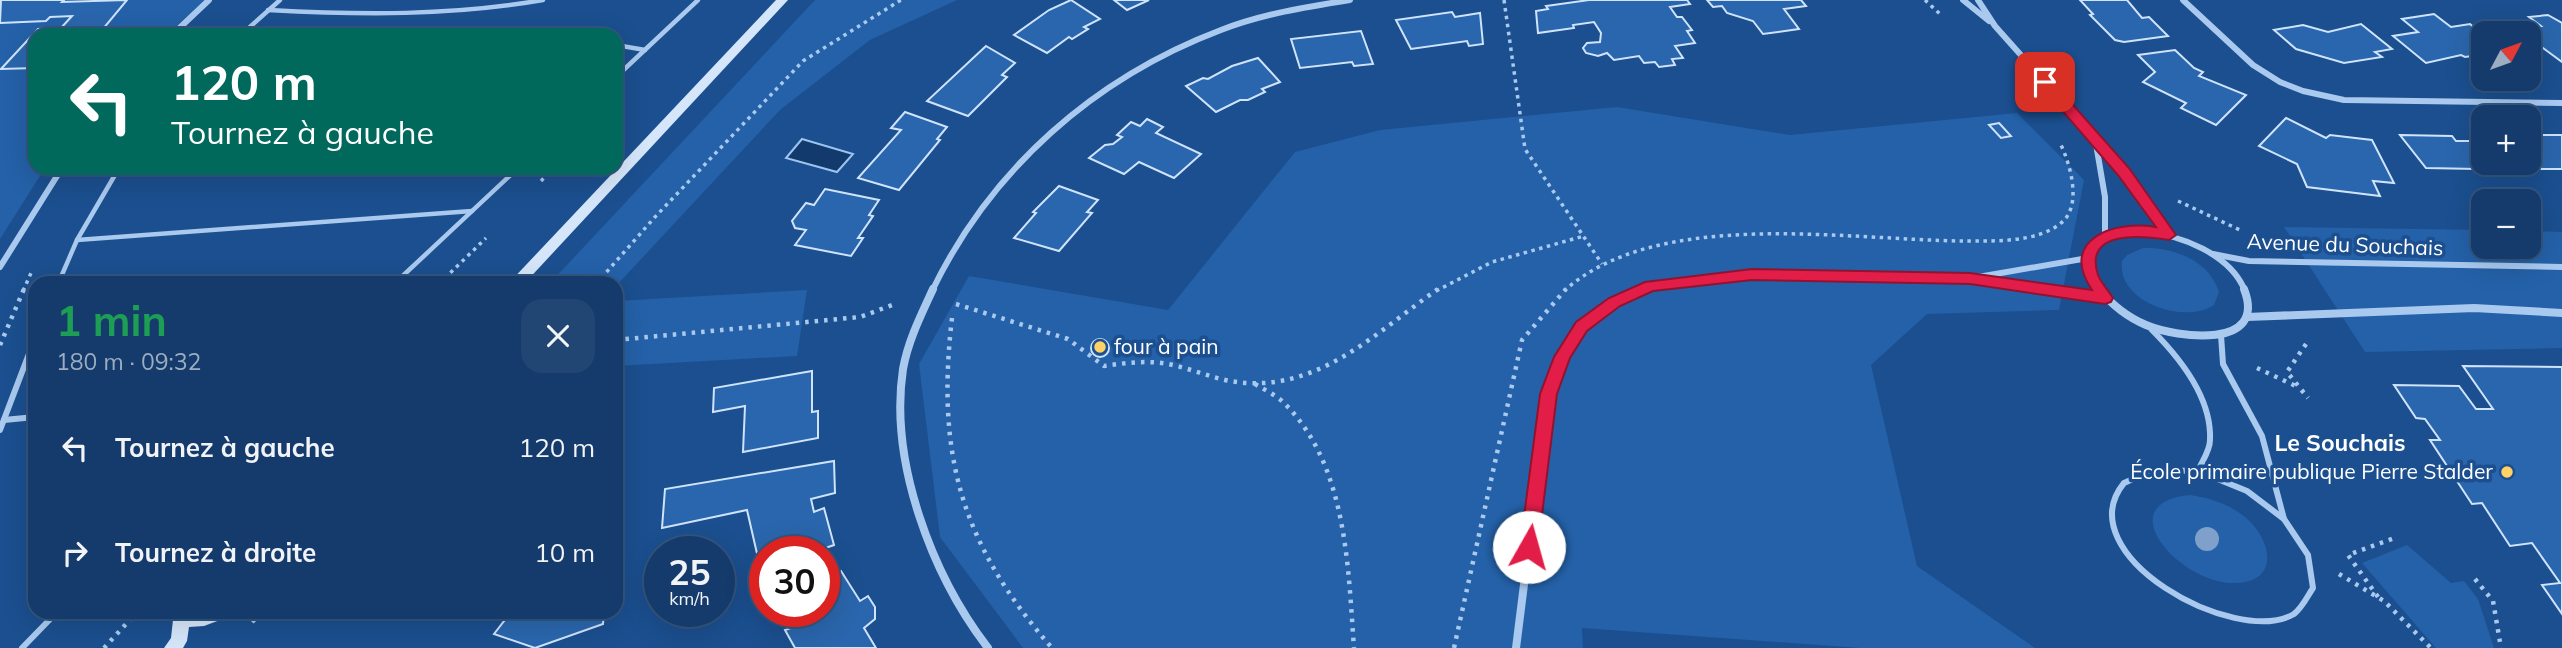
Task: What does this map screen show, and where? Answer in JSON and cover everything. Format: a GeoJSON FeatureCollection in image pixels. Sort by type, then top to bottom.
{"type":"FeatureCollection","features":[{"type":"Feature","properties":{"kind":"main road"},"geometry":{"type":"LineString","coordinates":[[623,169],[782,0]]}},
{"type":"Feature","properties":{"kind":"main road"},"geometry":{"type":"LineString","coordinates":[[523,276],[617,175]]}},
{"type":"Feature","properties":{"kind":"main road"},"geometry":{"type":"LineString","coordinates":[[172,648],[179,641],[178,619]]}},
{"type":"Feature","properties":{"kind":"street"},"geometry":{"type":"LineString","coordinates":[[179,28],[209,0]]}},
{"type":"Feature","properties":{"kind":"street"},"geometry":{"type":"LineString","coordinates":[[988,648],[952,596],[930,550],[906,460],[902,382],[907,350],[944,264],[968,222],[1006,172],[1037,140],[1071,112],[1143,66],[1215,34],[1291,10],[1350,0]]}},
{"type":"Feature","properties":{"kind":"street"},"geometry":{"type":"LineString","coordinates":[[1963,0],[1995,26]]}},
{"type":"Feature","properties":{"kind":"street"},"geometry":{"type":"LineString","coordinates":[[1978,0],[1995,26],[2123,172],[2169,235]]}},
{"type":"Feature","properties":{"kind":"street"},"geometry":{"type":"LineString","coordinates":[[2183,0],[2254,65],[2281,82],[2314,94],[2344,100],[2562,103]]}},
{"type":"Feature","properties":{"kind":"street"},"geometry":{"type":"LineString","coordinates":[[2095,143],[2105,197],[2105,237]]}},
{"type":"Feature","properties":{"kind":"street"},"geometry":{"type":"LineString","coordinates":[[0,267],[58,175]]}},
{"type":"Feature","properties":{"kind":"street"},"geometry":{"type":"LineString","coordinates":[[2145,231],[2169,235],[2212,254],[2231,269],[2243,285],[2250,302],[2247,317],[2238,328],[2221,335],[2200,338],[2176,335],[2125,315],[2105,298],[2091,277],[2088,258],[2094,246],[2105,237],[2123,232],[2145,231]]}},
{"type":"Feature","properties":{"kind":"street","name":"Avenue du Souchais"},"geometry":{"type":"LineString","coordinates":[[2212,254],[2249,261],[2562,267]]}},
{"type":"Feature","properties":{"kind":"street"},"geometry":{"type":"LineString","coordinates":[[1970,279],[2088,258]]}},
{"type":"Feature","properties":{"kind":"street"},"geometry":{"type":"LineString","coordinates":[[1516,648],[1548,394],[1562,357],[1581,326],[1615,302],[1650,286],[1752,274],[1970,279],[2105,298]]}},
{"type":"Feature","properties":{"kind":"street"},"geometry":{"type":"LineString","coordinates":[[2247,317],[2474,308],[2562,313]]}},
{"type":"Feature","properties":{"kind":"lane"},"geometry":{"type":"LineString","coordinates":[[249,28],[279,0]]}},
{"type":"Feature","properties":{"kind":"lane"},"geometry":{"type":"LineString","coordinates":[[268,10],[403,14],[493,8],[542,0]]}},
{"type":"Feature","properties":{"kind":"lane"},"geometry":{"type":"LineString","coordinates":[[623,70],[698,0]]}},
{"type":"Feature","properties":{"kind":"lane"},"geometry":{"type":"LineString","coordinates":[[623,46],[645,50]]}},
{"type":"Feature","properties":{"kind":"lane"},"geometry":{"type":"LineString","coordinates":[[61,276],[77,240],[115,175]]}},
{"type":"Feature","properties":{"kind":"lane"},"geometry":{"type":"LineString","coordinates":[[403,276],[511,175]]}},
{"type":"Feature","properties":{"kind":"lane"},"geometry":{"type":"LineString","coordinates":[[77,240],[472,211]]}},
{"type":"Feature","properties":{"kind":"lane"},"geometry":{"type":"LineString","coordinates":[[2150,327],[2186,366],[2205,413],[2210,443],[2198,471]]}},
{"type":"Feature","properties":{"kind":"lane"},"geometry":{"type":"LineString","coordinates":[[2221,335],[2223,364],[2262,436],[2284,519],[2308,555],[2313,588],[2291,617],[2261,626],[2225,623],[2173,601],[2136,571],[2115,538],[2111,506],[2124,482],[2153,470],[2198,471],[2247,491],[2284,519]]}},
{"type":"Feature","properties":{"kind":"lane"},"geometry":{"type":"LineString","coordinates":[[0,430],[28,357]]}},
{"type":"Feature","properties":{"kind":"lane"},"geometry":{"type":"LineString","coordinates":[[4,420],[28,418]]}},
{"type":"Feature","properties":{"kind":"lane"},"geometry":{"type":"LineString","coordinates":[[22,648],[50,619]]}},
{"type":"Feature","properties":{"kind":"path"},"geometry":{"type":"LineString","coordinates":[[603,276],[654,217],[803,61],[901,0]]}},
{"type":"Feature","properties":{"kind":"path"},"geometry":{"type":"LineString","coordinates":[[1504,0],[1525,149],[1602,264]]}},
{"type":"Feature","properties":{"kind":"path"},"geometry":{"type":"LineString","coordinates":[[1925,0],[1944,18]]}},
{"type":"Feature","properties":{"kind":"path"},"geometry":{"type":"LineString","coordinates":[[1454,648],[1522,340],[1547,305],[1578,278],[1602,264],[1641,250],[1683,241],[1808,237],[1973,239],[2026,237],[2047,231],[2063,222],[2071,210],[2066,153],[2057,137]]}},
{"type":"Feature","properties":{"kind":"path"},"geometry":{"type":"LineString","coordinates":[[1052,648],[1001,584],[971,530],[949,452],[945,398],[954,304],[1068,339],[1104,366],[1158,362],[1231,382],[1251,382],[1304,375],[1334,365],[1391,328],[1439,288],[1469,272],[1531,247],[1584,236]]}},
{"type":"Feature","properties":{"kind":"path"},"geometry":{"type":"LineString","coordinates":[[623,339],[860,317],[901,302],[927,303]]}},
{"type":"Feature","properties":{"kind":"path"},"geometry":{"type":"LineString","coordinates":[[2306,344],[2287,372],[2308,398]]}},
{"type":"Feature","properties":{"kind":"path"},"geometry":{"type":"LineString","coordinates":[[2223,364],[2257,368],[2300,388]]}},
{"type":"Feature","properties":{"kind":"path"},"geometry":{"type":"LineString","coordinates":[[1251,382],[1272,391],[1304,424],[1322,462],[1340,510],[1347,554],[1354,648]]}},
{"type":"Feature","properties":{"kind":"path"},"geometry":{"type":"LineString","coordinates":[[2397,537],[2348,555],[2380,599],[2431,648]]}},
{"type":"Feature","properties":{"kind":"path"},"geometry":{"type":"LineString","coordinates":[[2308,555],[2380,599]]}},
{"type":"Feature","properties":{"kind":"path"},"geometry":{"type":"LineString","coordinates":[[2475,579],[2493,601],[2501,648]]}},
{"type":"Feature","properties":{"kind":"path"},"geometry":{"type":"LineString","coordinates":[[104,648],[131,619]]}},
{"type":"Feature","properties":{"kind":"shaded area"},"geometry":{"type":"Polygon","coordinates":[[[0,0],[205,0],[174,28],[28,28],[28,175],[41,175],[0,239],[0,0]]]}},
{"type":"Feature","properties":{"kind":"shaded area"},"geometry":{"type":"Polygon","coordinates":[[[815,0],[957,0],[870,40],[780,110],[623,278],[623,276],[557,276],[815,0]]]}},
{"type":"Feature","properties":{"kind":"shaded area"},"geometry":{"type":"Polygon","coordinates":[[[1617,107],[1790,135],[2017,113],[2084,180],[2059,310],[1927,314],[1871,365],[1917,566],[2035,648],[1860,648],[1582,628],[1583,648],[1023,648],[940,537],[919,364],[969,276],[1168,310],[1295,152],[1380,130],[1617,107]]]}},
{"type":"Feature","properties":{"kind":"shaded area"},"geometry":{"type":"Polygon","coordinates":[[[802,139],[853,154],[837,172],[786,158],[802,139]]]}},
{"type":"Feature","properties":{"kind":"shaded area"},"geometry":{"type":"Polygon","coordinates":[[[2284,227],[2471,230],[2471,259],[2541,259],[2541,231],[2562,232],[2562,348],[2365,352],[2284,227]]]}},
{"type":"Feature","properties":{"kind":"shaded area"},"geometry":{"type":"Polygon","coordinates":[[[2143,248],[2178,253],[2207,271],[2219,292],[2214,305],[2201,311],[2171,311],[2141,298],[2130,288],[2123,275],[2122,261],[2127,255],[2143,248]]]}},
{"type":"Feature","properties":{"kind":"shaded area"},"geometry":{"type":"Polygon","coordinates":[[[807,290],[797,356],[623,366],[623,301],[807,290]]]}},
{"type":"Feature","properties":{"kind":"shaded area"},"geometry":{"type":"Polygon","coordinates":[[[2190,495],[2226,505],[2239,512],[2254,526],[2266,548],[2267,558],[2265,568],[2259,576],[2249,581],[2234,583],[2213,580],[2193,571],[2175,558],[2161,542],[2153,527],[2154,512],[2166,501],[2190,495]]]}},
{"type":"Feature","properties":{"kind":"shaded area"},"geometry":{"type":"Polygon","coordinates":[[[2407,545],[2451,583],[2464,581],[2478,599],[2494,648],[2436,648],[2362,563],[2407,545]]]}},
{"type":"Feature","properties":{"kind":"building"},"geometry":{"type":"Polygon","coordinates":[[[1,0],[127,0],[104,28],[61,28],[72,16],[50,17],[46,21],[0,23],[1,0]]]}},
{"type":"Feature","properties":{"kind":"building"},"geometry":{"type":"Polygon","coordinates":[[[1071,0],[1100,19],[1047,53],[1014,35],[1049,10],[1071,0]]]}},
{"type":"Feature","properties":{"kind":"building"},"geometry":{"type":"Polygon","coordinates":[[[1114,0],[1149,0],[1127,10],[1114,0]]]}},
{"type":"Feature","properties":{"kind":"building"},"geometry":{"type":"Polygon","coordinates":[[[1589,0],[1687,0],[1690,4],[1670,7],[1692,30],[1687,31],[1695,43],[1675,46],[1683,58],[1672,59],[1675,65],[1659,67],[1655,62],[1644,63],[1639,56],[1614,60],[1607,53],[1598,56],[1586,53],[1583,48],[1587,43],[1600,42],[1601,33],[1594,22],[1538,33],[1536,11],[1548,9],[1546,6],[1589,0]]]}},
{"type":"Feature","properties":{"kind":"building"},"geometry":{"type":"Polygon","coordinates":[[[1707,0],[1801,0],[1806,6],[1784,9],[1799,29],[1763,34],[1753,21],[1727,13],[1722,6],[1713,7],[1707,0]]]}},
{"type":"Feature","properties":{"kind":"building"},"geometry":{"type":"Polygon","coordinates":[[[2080,0],[2127,0],[2142,18],[2149,17],[2168,36],[2124,42],[2115,40],[2090,15],[2093,14],[2080,0]]]}},
{"type":"Feature","properties":{"kind":"building"},"geometry":{"type":"Polygon","coordinates":[[[1452,12],[1455,17],[1480,13],[1483,44],[1469,46],[1467,41],[1411,49],[1396,20],[1452,12]]]}},
{"type":"Feature","properties":{"kind":"building"},"geometry":{"type":"Polygon","coordinates":[[[2434,14],[2451,27],[2470,24],[2471,56],[2461,55],[2426,63],[2393,36],[2418,32],[2402,19],[2434,14]]]}},
{"type":"Feature","properties":{"kind":"building"},"geometry":{"type":"Polygon","coordinates":[[[2548,15],[2562,23],[2562,62],[2541,48],[2541,21],[2534,21],[2529,17],[2548,15]]]}},
{"type":"Feature","properties":{"kind":"building"},"geometry":{"type":"Polygon","coordinates":[[[2361,24],[2392,49],[2375,52],[2382,57],[2344,63],[2296,49],[2274,30],[2303,25],[2328,32],[2361,24]]]}},
{"type":"Feature","properties":{"kind":"building"},"geometry":{"type":"Polygon","coordinates":[[[1361,31],[1373,64],[1354,66],[1352,62],[1300,68],[1291,39],[1361,31]]]}},
{"type":"Feature","properties":{"kind":"building"},"geometry":{"type":"Polygon","coordinates":[[[28,40],[28,68],[1,69],[28,40]]]}},
{"type":"Feature","properties":{"kind":"building"},"geometry":{"type":"Polygon","coordinates":[[[986,46],[1015,63],[1002,75],[1007,77],[968,116],[927,101],[986,46]]]}},
{"type":"Feature","properties":{"kind":"building"},"geometry":{"type":"Polygon","coordinates":[[[2175,50],[2194,68],[2203,72],[2199,76],[2246,95],[2216,125],[2181,108],[2186,103],[2143,82],[2155,72],[2138,55],[2175,50]]]}},
{"type":"Feature","properties":{"kind":"building"},"geometry":{"type":"Polygon","coordinates":[[[1258,58],[1280,82],[1262,89],[1265,92],[1248,100],[1240,100],[1216,112],[1186,86],[1203,78],[1208,79],[1232,66],[1258,58]]]}},
{"type":"Feature","properties":{"kind":"building"},"geometry":{"type":"Polygon","coordinates":[[[905,112],[947,127],[937,139],[940,140],[899,190],[858,178],[901,130],[891,128],[905,112]]]}},
{"type":"Feature","properties":{"kind":"building"},"geometry":{"type":"Polygon","coordinates":[[[2286,118],[2326,138],[2330,135],[2372,140],[2394,183],[2373,181],[2380,196],[2307,187],[2297,164],[2259,146],[2286,118]]]}},
{"type":"Feature","properties":{"kind":"building"},"geometry":{"type":"Polygon","coordinates":[[[1147,119],[1163,127],[1156,133],[1201,154],[1174,178],[1139,162],[1124,174],[1089,158],[1105,145],[1113,144],[1122,137],[1117,135],[1131,122],[1140,126],[1147,119]]]}},
{"type":"Feature","properties":{"kind":"building"},"geometry":{"type":"Polygon","coordinates":[[[1999,123],[2011,136],[2001,138],[1989,125],[1999,123]]]}},
{"type":"Feature","properties":{"kind":"building"},"geometry":{"type":"Polygon","coordinates":[[[2400,135],[2452,136],[2456,141],[2471,141],[2471,169],[2426,168],[2400,135]]]}},
{"type":"Feature","properties":{"kind":"building"},"geometry":{"type":"Polygon","coordinates":[[[2541,135],[2562,135],[2562,169],[2541,169],[2541,135]]]}},
{"type":"Feature","properties":{"kind":"building"},"geometry":{"type":"Polygon","coordinates":[[[1059,186],[1098,200],[1087,212],[1092,213],[1059,251],[1014,238],[1036,213],[1033,212],[1059,186]]]}},
{"type":"Feature","properties":{"kind":"building"},"geometry":{"type":"Polygon","coordinates":[[[825,189],[879,200],[869,215],[873,216],[858,238],[863,238],[851,256],[795,245],[806,230],[795,228],[792,221],[806,203],[814,205],[825,189]]]}},
{"type":"Feature","properties":{"kind":"building","name":"four à pain"},"geometry":{"type":"Polygon","coordinates":[[[1096,339],[1104,339],[1109,348],[1107,355],[1096,357],[1091,352],[1091,344],[1096,339]]]}},
{"type":"Feature","properties":{"kind":"building","name":"École primaire publique Pierre Stalder"},"geometry":{"type":"Polygon","coordinates":[[[2463,366],[2562,367],[2562,614],[2542,585],[2560,583],[2532,543],[2510,546],[2482,503],[2472,504],[2430,440],[2440,440],[2425,419],[2416,418],[2394,385],[2459,386],[2476,409],[2493,409],[2463,366]]]}},
{"type":"Feature","properties":{"kind":"building"},"geometry":{"type":"Polygon","coordinates":[[[812,371],[812,412],[818,411],[818,438],[743,452],[745,406],[713,412],[714,388],[812,371]]]}},
{"type":"Feature","properties":{"kind":"building"},"geometry":{"type":"Polygon","coordinates":[[[834,461],[835,493],[811,499],[814,512],[824,508],[832,536],[753,536],[747,510],[662,528],[665,489],[834,461]]]}},
{"type":"Feature","properties":{"kind":"building"},"geometry":{"type":"Polygon","coordinates":[[[840,572],[860,601],[868,596],[875,607],[875,619],[864,628],[876,648],[795,648],[785,630],[790,627],[840,627],[840,572]]]}},
{"type":"Feature","properties":{"kind":"building"},"geometry":{"type":"Polygon","coordinates":[[[506,619],[603,619],[603,624],[535,648],[494,634],[506,619]]]}},
{"type":"Feature","properties":{"kind":"place","name":"four à pain"},"geometry":{"type":"Point","coordinates":[1100,347]}},
{"type":"Feature","properties":{"kind":"place","name":"École primaire publique Pierre Stalder"},"geometry":{"type":"Point","coordinates":[2507,472]}},
{"type":"Feature","properties":{"kind":"district","name":"Le Souchais"},"geometry":{"type":"Point","coordinates":[2340,443]}},
{"type":"Feature","properties":{"kind":"route"},"geometry":{"type":"LineString","coordinates":[[1529,547],[1548,394],[1562,357],[1581,326],[1615,302],[1650,286],[1752,274],[1970,279],[2105,298],[2091,277],[2088,258],[2094,246],[2105,237],[2123,232],[2145,231],[2169,235],[2145,198],[2045,82]]}}]}
